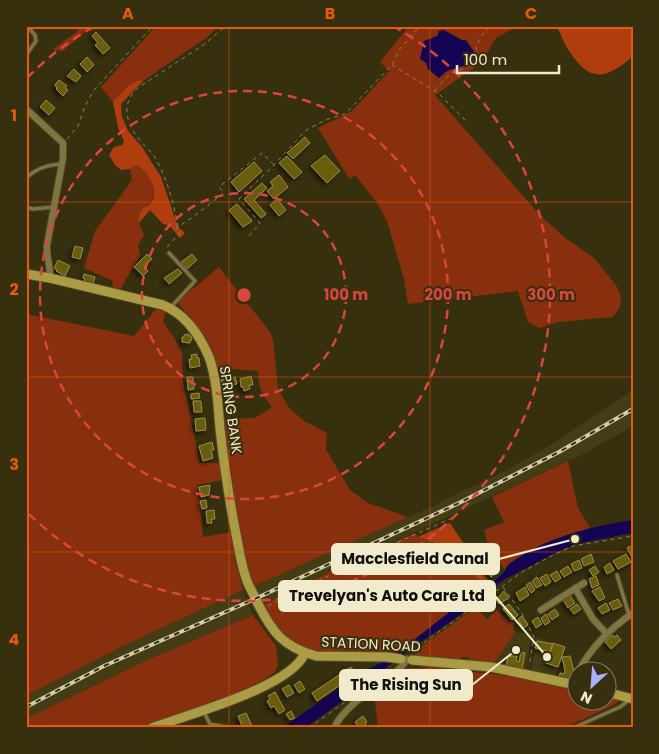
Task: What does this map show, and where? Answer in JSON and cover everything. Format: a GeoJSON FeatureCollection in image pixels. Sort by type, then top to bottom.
{"type":"FeatureCollection","features":[{"type":"Feature","properties":{"kind":"street"},"geometry":{"type":"LineString","coordinates":[[26,109],[63,143],[62,164],[46,255],[50,278]]}},
{"type":"Feature","properties":{"kind":"street","name":"SPRING BANK"},"geometry":{"type":"LineString","coordinates":[[26,274],[136,298],[170,308],[188,322],[210,359],[227,486],[246,581],[261,610],[279,637],[295,649],[305,653]]}},
{"type":"Feature","properties":{"kind":"street"},"geometry":{"type":"LineString","coordinates":[[541,610],[584,583]]}},
{"type":"Feature","properties":{"kind":"street"},"geometry":{"type":"LineString","coordinates":[[575,588],[593,619],[607,634]]}},
{"type":"Feature","properties":{"kind":"street"},"geometry":{"type":"LineString","coordinates":[[585,662],[593,649],[607,634],[631,614]]}},
{"type":"Feature","properties":{"kind":"street","name":"STATION ROAD"},"geometry":{"type":"LineString","coordinates":[[152,728],[258,690],[298,664],[305,653],[316,656],[408,658],[490,667],[566,680]]}},
{"type":"Feature","properties":{"kind":"street"},"geometry":{"type":"LineString","coordinates":[[334,728],[342,714],[374,686],[398,670],[408,658]]}},
{"type":"Feature","properties":{"kind":"street"},"geometry":{"type":"LineString","coordinates":[[616,695],[632,699]]}},
{"type":"Feature","properties":{"kind":"lane"},"geometry":{"type":"LineString","coordinates":[[26,55],[36,41],[35,35],[27,26]]}},
{"type":"Feature","properties":{"kind":"lane"},"geometry":{"type":"LineString","coordinates":[[26,178],[34,171],[47,165],[62,164]]}},
{"type":"Feature","properties":{"kind":"lane"},"geometry":{"type":"LineString","coordinates":[[26,207],[33,209],[53,207]]}},
{"type":"Feature","properties":{"kind":"lane"},"geometry":{"type":"LineString","coordinates":[[169,253],[195,281],[170,308]]}},
{"type":"Feature","properties":{"kind":"lane"},"geometry":{"type":"LineString","coordinates":[[617,575],[631,614]]}},
{"type":"Feature","properties":{"kind":"lane"},"geometry":{"type":"LineString","coordinates":[[573,728],[620,707],[632,699]]}},
{"type":"Feature","properties":{"kind":"lane"},"geometry":{"type":"LineString","coordinates":[[203,709],[210,724],[232,728]]}},
{"type":"Feature","properties":{"kind":"path"},"geometry":{"type":"LineString","coordinates":[[63,143],[74,132],[94,90],[154,26]]}},
{"type":"Feature","properties":{"kind":"path"},"geometry":{"type":"LineString","coordinates":[[169,253],[167,247],[180,234],[174,206],[166,180],[156,159],[134,131],[130,124],[126,107],[132,92],[202,46],[226,26]]}},
{"type":"Feature","properties":{"kind":"path"},"geometry":{"type":"LineString","coordinates":[[249,236],[260,223],[239,198],[274,165],[305,131],[325,120],[345,114],[392,65],[399,50],[420,26]]}},
{"type":"Feature","properties":{"kind":"path"},"geometry":{"type":"LineString","coordinates":[[434,91],[450,74],[479,60],[476,46],[481,36],[491,26]]}},
{"type":"Feature","properties":{"kind":"path"},"geometry":{"type":"LineString","coordinates":[[392,65],[434,91],[468,123]]}},
{"type":"Feature","properties":{"kind":"path"},"geometry":{"type":"LineString","coordinates":[[177,227],[224,193],[219,187],[262,153],[274,165]]}},
{"type":"Feature","properties":{"kind":"path"},"geometry":{"type":"LineString","coordinates":[[261,610],[380,550],[452,518]]}},
{"type":"Feature","properties":{"kind":"path"},"geometry":{"type":"LineString","coordinates":[[408,658],[418,646],[502,586],[540,562],[573,546],[633,536]]}},
{"type":"Feature","properties":{"kind":"path"},"geometry":{"type":"LineString","coordinates":[[502,586],[525,618],[534,637],[528,674]]}},
{"type":"Feature","properties":{"kind":"shaded area"},"geometry":{"type":"Polygon","coordinates":[[[75,26],[92,26],[63,51],[52,50],[78,31],[75,26]]]}},
{"type":"Feature","properties":{"kind":"shaded area"},"geometry":{"type":"Polygon","coordinates":[[[156,26],[219,26],[206,38],[143,81],[117,107],[101,87],[156,26]]]}},
{"type":"Feature","properties":{"kind":"shaded area"},"geometry":{"type":"Polygon","coordinates":[[[409,26],[525,26],[512,29],[496,38],[481,63],[435,95],[539,214],[564,237],[594,258],[616,285],[621,296],[620,307],[613,317],[559,322],[539,328],[528,322],[518,291],[408,304],[404,279],[387,221],[377,203],[355,175],[350,179],[347,175],[318,128],[352,111],[389,71],[380,62],[409,26]]]}},
{"type":"Feature","properties":{"kind":"shaded area"},"geometry":{"type":"Polygon","coordinates":[[[555,26],[633,26],[633,56],[613,71],[604,74],[589,72],[574,58],[555,26]]]}},
{"type":"Feature","properties":{"kind":"shaded area"},"geometry":{"type":"Polygon","coordinates":[[[444,30],[462,40],[466,40],[475,53],[475,59],[463,66],[447,71],[439,78],[420,59],[424,41],[437,36],[439,31],[444,30]]]}},
{"type":"Feature","properties":{"kind":"shaded area"},"geometry":{"type":"Polygon","coordinates":[[[139,80],[143,81],[121,104],[122,117],[128,131],[142,147],[161,177],[178,227],[185,233],[180,238],[170,226],[163,224],[150,210],[139,223],[142,210],[153,199],[154,188],[152,183],[145,172],[137,165],[130,169],[121,170],[115,165],[109,155],[114,147],[122,145],[124,141],[118,128],[113,102],[130,85],[139,80]]]}},
{"type":"Feature","properties":{"kind":"shaded area"},"geometry":{"type":"Polygon","coordinates":[[[137,165],[151,181],[154,192],[153,197],[151,202],[142,209],[139,216],[144,235],[138,246],[140,255],[120,290],[112,289],[113,281],[84,268],[95,231],[132,180],[130,169],[137,165]]]}},
{"type":"Feature","properties":{"kind":"shaded area"},"geometry":{"type":"Polygon","coordinates":[[[219,267],[270,332],[273,339],[278,389],[289,408],[304,421],[327,433],[326,449],[350,490],[368,503],[408,517],[254,586],[246,569],[224,419],[255,418],[272,407],[261,390],[258,371],[216,368],[208,343],[177,302],[219,267]]]}},
{"type":"Feature","properties":{"kind":"shaded area"},"geometry":{"type":"Polygon","coordinates":[[[156,309],[166,311],[163,322],[182,353],[183,382],[200,463],[221,463],[223,480],[198,485],[203,537],[231,532],[235,560],[243,590],[121,647],[26,696],[26,314],[134,336],[156,309]]]}},
{"type":"Feature","properties":{"kind":"shaded area"},"geometry":{"type":"Polygon","coordinates":[[[633,390],[633,426],[583,454],[262,605],[254,586],[366,534],[429,508],[503,472],[559,440],[633,390]]]}},
{"type":"Feature","properties":{"kind":"shaded area"},"geometry":{"type":"Polygon","coordinates":[[[568,461],[578,508],[590,528],[545,544],[507,566],[505,570],[489,548],[484,530],[504,522],[492,497],[568,461]]]}},
{"type":"Feature","properties":{"kind":"shaded area"},"geometry":{"type":"Polygon","coordinates":[[[633,520],[633,533],[585,542],[565,548],[505,579],[491,589],[486,597],[402,655],[370,681],[305,728],[282,728],[362,672],[391,658],[484,585],[497,578],[509,564],[523,555],[568,534],[633,520]]]}},
{"type":"Feature","properties":{"kind":"shaded area"},"geometry":{"type":"Polygon","coordinates":[[[450,523],[490,583],[487,585],[484,585],[447,547],[418,537],[450,523]]]}},
{"type":"Feature","properties":{"kind":"shaded area"},"geometry":{"type":"Polygon","coordinates":[[[415,533],[418,537],[447,548],[484,585],[397,653],[321,652],[296,646],[283,638],[262,605],[338,568],[415,533]]]}},
{"type":"Feature","properties":{"kind":"shaded area"},"geometry":{"type":"Polygon","coordinates":[[[243,590],[253,615],[145,661],[26,719],[26,696],[121,647],[243,590]]]}},
{"type":"Feature","properties":{"kind":"shaded area"},"geometry":{"type":"Polygon","coordinates":[[[476,607],[487,619],[497,610],[509,622],[513,622],[514,631],[516,631],[493,665],[470,661],[468,657],[462,657],[460,660],[414,655],[419,648],[476,607]]]}},
{"type":"Feature","properties":{"kind":"shaded area"},"geometry":{"type":"Polygon","coordinates":[[[253,615],[276,646],[278,665],[275,672],[242,691],[142,728],[26,728],[26,719],[36,714],[145,661],[253,615]]]}},
{"type":"Feature","properties":{"kind":"shaded area"},"geometry":{"type":"Polygon","coordinates":[[[516,631],[531,636],[526,671],[493,665],[516,631]]]}},
{"type":"Feature","properties":{"kind":"shaded area"},"geometry":{"type":"Polygon","coordinates":[[[536,637],[565,647],[554,677],[532,671],[536,637]]]}},
{"type":"Feature","properties":{"kind":"shaded area"},"geometry":{"type":"Polygon","coordinates":[[[435,667],[524,678],[566,687],[566,712],[599,712],[564,728],[378,728],[374,694],[372,692],[407,668],[435,667]]]}},
{"type":"Feature","properties":{"kind":"building"},"geometry":{"type":"Polygon","coordinates":[[[96,32],[110,48],[103,54],[95,45],[98,43],[92,36],[96,32]]]}},
{"type":"Feature","properties":{"kind":"building"},"geometry":{"type":"Polygon","coordinates":[[[87,57],[94,65],[87,72],[80,64],[87,57]]]}},
{"type":"Feature","properties":{"kind":"building"},"geometry":{"type":"Polygon","coordinates":[[[74,69],[81,76],[76,82],[67,76],[74,69]]]}},
{"type":"Feature","properties":{"kind":"building"},"geometry":{"type":"Polygon","coordinates":[[[59,80],[67,86],[65,88],[68,90],[63,96],[56,89],[55,85],[59,80]]]}},
{"type":"Feature","properties":{"kind":"building"},"geometry":{"type":"Polygon","coordinates":[[[46,100],[55,108],[49,115],[40,107],[46,100]]]}},
{"type":"Feature","properties":{"kind":"building"},"geometry":{"type":"Polygon","coordinates":[[[305,137],[310,143],[293,159],[287,153],[305,137]]]}},
{"type":"Feature","properties":{"kind":"building"},"geometry":{"type":"Polygon","coordinates":[[[325,155],[340,171],[327,183],[311,166],[325,155]]]}},
{"type":"Feature","properties":{"kind":"building"},"geometry":{"type":"Polygon","coordinates":[[[287,156],[302,172],[294,179],[279,163],[287,156]]]}},
{"type":"Feature","properties":{"kind":"building"},"geometry":{"type":"Polygon","coordinates":[[[254,162],[262,171],[239,192],[231,182],[254,162]]]}},
{"type":"Feature","properties":{"kind":"building"},"geometry":{"type":"Polygon","coordinates":[[[279,175],[288,187],[274,199],[267,191],[273,186],[270,182],[279,175]]]}},
{"type":"Feature","properties":{"kind":"building"},"geometry":{"type":"Polygon","coordinates":[[[262,183],[267,188],[254,200],[266,214],[261,218],[244,199],[262,183]]]}},
{"type":"Feature","properties":{"kind":"building"},"geometry":{"type":"Polygon","coordinates":[[[277,199],[286,210],[279,216],[270,205],[277,199]]]}},
{"type":"Feature","properties":{"kind":"building"},"geometry":{"type":"Polygon","coordinates":[[[237,204],[252,221],[243,227],[229,210],[237,204]]]}},
{"type":"Feature","properties":{"kind":"building"},"geometry":{"type":"Polygon","coordinates":[[[75,246],[83,248],[80,259],[72,257],[75,246]]]}},
{"type":"Feature","properties":{"kind":"building"},"geometry":{"type":"Polygon","coordinates":[[[147,254],[152,259],[144,267],[148,271],[143,276],[134,267],[147,254]]]}},
{"type":"Feature","properties":{"kind":"building"},"geometry":{"type":"Polygon","coordinates":[[[192,254],[197,260],[187,269],[181,262],[192,254]]]}},
{"type":"Feature","properties":{"kind":"building"},"geometry":{"type":"Polygon","coordinates":[[[58,260],[70,266],[65,276],[54,268],[58,260]]]}},
{"type":"Feature","properties":{"kind":"building"},"geometry":{"type":"Polygon","coordinates":[[[178,269],[182,273],[169,284],[164,278],[178,269]]]}},
{"type":"Feature","properties":{"kind":"building"},"geometry":{"type":"Polygon","coordinates":[[[84,274],[95,277],[93,284],[84,282],[84,274]]]}},
{"type":"Feature","properties":{"kind":"building"},"geometry":{"type":"Polygon","coordinates":[[[189,334],[192,340],[190,340],[190,343],[182,342],[182,337],[189,334]]]}},
{"type":"Feature","properties":{"kind":"building"},"geometry":{"type":"Polygon","coordinates":[[[197,354],[200,366],[190,368],[189,359],[192,359],[191,355],[197,354]]]}},
{"type":"Feature","properties":{"kind":"building"},"geometry":{"type":"Polygon","coordinates":[[[251,376],[253,385],[249,385],[250,389],[244,391],[243,387],[241,387],[240,379],[251,376]]]}},
{"type":"Feature","properties":{"kind":"building"},"geometry":{"type":"Polygon","coordinates":[[[187,377],[193,377],[194,389],[188,390],[187,377]]]}},
{"type":"Feature","properties":{"kind":"building"},"geometry":{"type":"Polygon","coordinates":[[[235,377],[237,384],[230,385],[231,389],[223,391],[221,380],[235,377]]]}},
{"type":"Feature","properties":{"kind":"building"},"geometry":{"type":"Polygon","coordinates":[[[199,393],[200,398],[191,399],[191,394],[199,393]]]}},
{"type":"Feature","properties":{"kind":"building"},"geometry":{"type":"Polygon","coordinates":[[[193,401],[201,401],[202,412],[194,412],[193,401]]]}},
{"type":"Feature","properties":{"kind":"building"},"geometry":{"type":"Polygon","coordinates":[[[205,418],[206,430],[196,431],[195,419],[205,418]]]}},
{"type":"Feature","properties":{"kind":"building"},"geometry":{"type":"Polygon","coordinates":[[[212,442],[213,458],[203,461],[199,446],[212,442]]]}},
{"type":"Feature","properties":{"kind":"building"},"geometry":{"type":"Polygon","coordinates":[[[210,485],[209,495],[201,497],[199,487],[210,485]]]}},
{"type":"Feature","properties":{"kind":"building"},"geometry":{"type":"Polygon","coordinates":[[[206,500],[207,508],[202,509],[200,501],[206,500]]]}},
{"type":"Feature","properties":{"kind":"building"},"geometry":{"type":"Polygon","coordinates":[[[214,510],[215,519],[211,519],[212,523],[207,523],[206,511],[214,510]]]}},
{"type":"Feature","properties":{"kind":"building"},"geometry":{"type":"Polygon","coordinates":[[[633,545],[633,559],[627,548],[633,545]]]}},
{"type":"Feature","properties":{"kind":"building"},"geometry":{"type":"Polygon","coordinates":[[[591,554],[594,562],[584,566],[581,559],[591,554]]]}},
{"type":"Feature","properties":{"kind":"building"},"geometry":{"type":"Polygon","coordinates":[[[626,554],[631,562],[618,569],[613,561],[626,554]]]}},
{"type":"Feature","properties":{"kind":"building"},"geometry":{"type":"Polygon","coordinates":[[[579,560],[582,568],[574,571],[571,564],[579,560]]]}},
{"type":"Feature","properties":{"kind":"building"},"geometry":{"type":"Polygon","coordinates":[[[610,563],[614,570],[607,574],[604,567],[610,563]]]}},
{"type":"Feature","properties":{"kind":"building"},"geometry":{"type":"Polygon","coordinates":[[[489,565],[495,574],[491,577],[484,567],[489,565]]]}},
{"type":"Feature","properties":{"kind":"building"},"geometry":{"type":"Polygon","coordinates":[[[568,566],[572,572],[564,577],[560,571],[568,566]]]}},
{"type":"Feature","properties":{"kind":"building"},"geometry":{"type":"Polygon","coordinates":[[[595,566],[599,572],[593,576],[589,570],[595,566]]]}},
{"type":"Feature","properties":{"kind":"building"},"geometry":{"type":"Polygon","coordinates":[[[557,571],[561,578],[555,582],[550,575],[557,571]]]}},
{"type":"Feature","properties":{"kind":"building"},"geometry":{"type":"Polygon","coordinates":[[[547,574],[551,582],[545,586],[540,578],[547,574]]]}},
{"type":"Feature","properties":{"kind":"building"},"geometry":{"type":"Polygon","coordinates":[[[596,576],[599,585],[592,588],[589,579],[596,576]]]}},
{"type":"Feature","properties":{"kind":"building"},"geometry":{"type":"Polygon","coordinates":[[[537,577],[542,585],[536,588],[532,581],[537,577]]]}},
{"type":"Feature","properties":{"kind":"building"},"geometry":{"type":"Polygon","coordinates":[[[530,582],[535,590],[531,593],[526,585],[530,582]]]}},
{"type":"Feature","properties":{"kind":"building"},"geometry":{"type":"Polygon","coordinates":[[[525,587],[529,595],[520,601],[516,593],[525,587]]]}},
{"type":"Feature","properties":{"kind":"building"},"geometry":{"type":"Polygon","coordinates":[[[600,587],[605,598],[599,601],[592,591],[600,587]]]}},
{"type":"Feature","properties":{"kind":"building"},"geometry":{"type":"Polygon","coordinates":[[[504,591],[509,598],[499,604],[496,600],[504,591]]]}},
{"type":"Feature","properties":{"kind":"building"},"geometry":{"type":"Polygon","coordinates":[[[569,594],[575,603],[568,608],[562,598],[569,594]]]}},
{"type":"Feature","properties":{"kind":"building"},"geometry":{"type":"Polygon","coordinates":[[[618,599],[622,606],[613,610],[609,603],[618,599]]]}},
{"type":"Feature","properties":{"kind":"building"},"geometry":{"type":"Polygon","coordinates":[[[606,603],[610,610],[602,614],[598,608],[606,603]]]}},
{"type":"Feature","properties":{"kind":"building"},"geometry":{"type":"Polygon","coordinates":[[[509,604],[518,615],[512,620],[503,609],[509,604]]]}},
{"type":"Feature","properties":{"kind":"building"},"geometry":{"type":"Polygon","coordinates":[[[577,604],[581,609],[574,614],[570,609],[577,604]]]}},
{"type":"Feature","properties":{"kind":"building"},"geometry":{"type":"Polygon","coordinates":[[[555,609],[559,615],[552,620],[548,614],[555,609]]]}},
{"type":"Feature","properties":{"kind":"building"},"geometry":{"type":"Polygon","coordinates":[[[546,614],[550,622],[545,625],[541,618],[546,614]]]}},
{"type":"Feature","properties":{"kind":"building"},"geometry":{"type":"Polygon","coordinates":[[[522,616],[528,625],[523,628],[518,619],[522,616]]]}},
{"type":"Feature","properties":{"kind":"building"},"geometry":{"type":"Polygon","coordinates":[[[538,617],[542,624],[536,628],[532,621],[538,617]]]}},
{"type":"Feature","properties":{"kind":"building"},"geometry":{"type":"Polygon","coordinates":[[[612,635],[614,637],[617,635],[621,640],[611,649],[605,642],[612,635]]]}},
{"type":"Feature","properties":{"kind":"building"},"geometry":{"type":"Polygon","coordinates":[[[537,641],[553,644],[550,652],[535,648],[537,641]]]}},
{"type":"Feature","properties":{"kind":"building"},"geometry":{"type":"Polygon","coordinates":[[[553,643],[565,647],[558,667],[546,663],[553,643]]]}},
{"type":"Feature","properties":{"kind":"building"},"geometry":{"type":"Polygon","coordinates":[[[521,652],[525,653],[522,669],[506,667],[508,656],[517,656],[516,661],[519,662],[521,652]]]}},
{"type":"Feature","properties":{"kind":"building"},"geometry":{"type":"Polygon","coordinates":[[[570,656],[572,662],[566,662],[566,680],[559,679],[560,673],[564,674],[565,670],[562,657],[570,656]]]}},
{"type":"Feature","properties":{"kind":"building"},"geometry":{"type":"Polygon","coordinates":[[[351,667],[356,674],[317,701],[312,693],[351,667]]]}},
{"type":"Feature","properties":{"kind":"building"},"geometry":{"type":"Polygon","coordinates":[[[300,681],[305,689],[299,693],[294,685],[300,681]]]}},
{"type":"Feature","properties":{"kind":"building"},"geometry":{"type":"Polygon","coordinates":[[[289,685],[294,693],[287,697],[282,689],[289,685]]]}},
{"type":"Feature","properties":{"kind":"building"},"geometry":{"type":"Polygon","coordinates":[[[275,692],[285,710],[279,714],[274,706],[271,708],[267,701],[270,699],[268,696],[275,692]]]}},
{"type":"Feature","properties":{"kind":"building"},"geometry":{"type":"Polygon","coordinates":[[[291,711],[295,718],[290,720],[286,714],[291,711]]]}},
{"type":"Feature","properties":{"kind":"building"},"geometry":{"type":"Polygon","coordinates":[[[246,713],[253,728],[239,728],[242,726],[238,716],[246,713]]]}},
{"type":"Feature","properties":{"kind":"building"},"geometry":{"type":"Polygon","coordinates":[[[363,716],[368,728],[359,728],[355,722],[363,716]]]}},
{"type":"Feature","properties":{"kind":"railway"},"geometry":{"type":"LineString","coordinates":[[26,707],[104,666],[259,597],[459,503],[559,452],[633,409]]}},
{"type":"Feature","properties":{"kind":"place","name":"Macclesfield Canal"},"geometry":{"type":"Point","coordinates":[575,539]}},
{"type":"Feature","properties":{"kind":"place","name":"The Rising Sun"},"geometry":{"type":"Point","coordinates":[516,650]}},
{"type":"Feature","properties":{"kind":"place","name":"Trevelyan's Auto Care Ltd"},"geometry":{"type":"Point","coordinates":[547,657]}}]}
